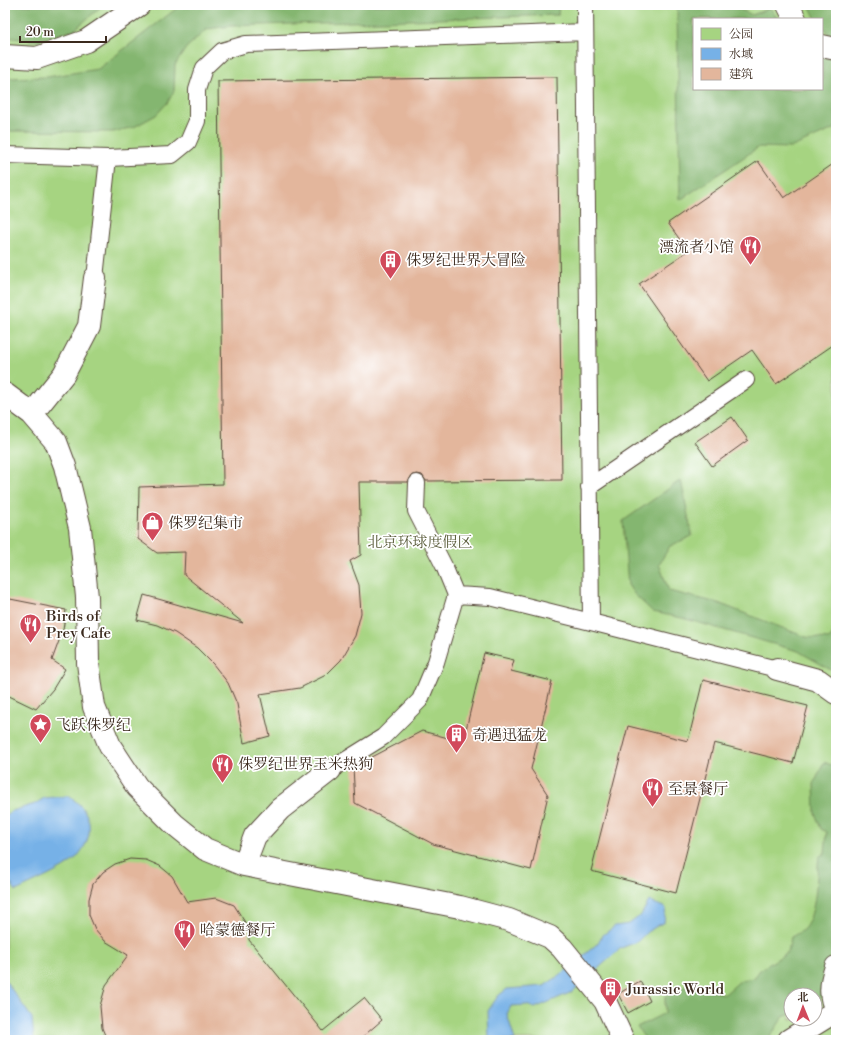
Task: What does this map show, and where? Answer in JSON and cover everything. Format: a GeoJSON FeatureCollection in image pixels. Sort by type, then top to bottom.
{"type":"FeatureCollection","features":[{"type":"Feature","properties":{"kind":"street"},"geometry":{"type":"LineString","coordinates":[[5,56],[37,58],[86,41],[139,5]]}},
{"type":"Feature","properties":{"kind":"street"},"geometry":{"type":"LineString","coordinates":[[788,5],[794,18]]}},
{"type":"Feature","properties":{"kind":"street"},"geometry":{"type":"LineString","coordinates":[[823,46],[836,49]]}},
{"type":"Feature","properties":{"kind":"street"},"geometry":{"type":"LineString","coordinates":[[32,414],[64,374],[89,326],[95,278]]}},
{"type":"Feature","properties":{"kind":"street"},"geometry":{"type":"LineString","coordinates":[[5,394],[32,414],[56,442],[65,466],[80,528],[87,597],[88,663],[94,707],[110,746],[136,787],[174,824],[205,849],[244,865],[484,913],[510,920],[550,938],[562,948],[605,1001],[623,1040]]}},
{"type":"Feature","properties":{"kind":"street"},"geometry":{"type":"LineString","coordinates":[[777,668],[818,680],[836,693]]}},
{"type":"Feature","properties":{"kind":"street"},"geometry":{"type":"LineString","coordinates":[[244,865],[255,836],[280,809],[330,770]]}},
{"type":"Feature","properties":{"kind":"street"},"geometry":{"type":"LineString","coordinates":[[789,1040],[836,1010],[831,994],[831,980],[836,968]]}},
{"type":"Feature","properties":{"kind":"lane"},"geometry":{"type":"LineString","coordinates":[[585,5],[591,622]]}},
{"type":"Feature","properties":{"kind":"lane"},"geometry":{"type":"LineString","coordinates":[[5,156],[108,158],[172,155],[188,142],[196,122],[197,90],[204,68],[222,51],[246,44],[585,32]]}},
{"type":"Feature","properties":{"kind":"lane"},"geometry":{"type":"LineString","coordinates":[[95,278],[108,158]]}},
{"type":"Feature","properties":{"kind":"lane"},"geometry":{"type":"LineString","coordinates":[[589,487],[746,380]]}},
{"type":"Feature","properties":{"kind":"lane"},"geometry":{"type":"LineString","coordinates":[[330,770],[383,737],[420,700],[436,662],[456,595],[444,566],[416,511],[417,483]]}},
{"type":"Feature","properties":{"kind":"lane"},"geometry":{"type":"LineString","coordinates":[[456,595],[490,597],[777,668]]}},
{"type":"Feature","properties":{"kind":"green space","name":"北京环球度假区"},"geometry":{"type":"Polygon","coordinates":[[[5,5],[836,5],[836,1040],[5,1040],[5,5]]]}},
{"type":"Feature","properties":{"kind":"green space"},"geometry":{"type":"Polygon","coordinates":[[[5,5],[103,5],[74,30],[38,41],[5,37],[5,5]]]}},
{"type":"Feature","properties":{"kind":"green space"},"geometry":{"type":"Polygon","coordinates":[[[181,5],[559,5],[558,15],[231,26],[207,29],[186,48],[175,65],[174,91],[168,102],[156,115],[134,127],[113,132],[5,131],[5,78],[47,77],[98,69],[181,5]]]}},
{"type":"Feature","properties":{"kind":"green space"},"geometry":{"type":"Polygon","coordinates":[[[677,5],[731,5],[752,15],[770,8],[777,18],[693,18],[693,90],[823,90],[823,57],[836,59],[836,128],[790,148],[759,147],[680,200],[677,5]]]}},
{"type":"Feature","properties":{"kind":"green space"},"geometry":{"type":"Polygon","coordinates":[[[809,5],[836,5],[836,36],[830,35],[823,26],[823,18],[816,18],[809,5]]]}},
{"type":"Feature","properties":{"kind":"green space"},"geometry":{"type":"Polygon","coordinates":[[[681,480],[692,536],[670,546],[659,564],[669,591],[718,603],[806,637],[829,639],[836,631],[836,673],[798,651],[682,618],[653,612],[635,595],[628,585],[623,521],[681,480]]]}},
{"type":"Feature","properties":{"kind":"green space"},"geometry":{"type":"Polygon","coordinates":[[[824,762],[836,767],[836,879],[834,896],[836,898],[836,961],[823,992],[823,987],[783,987],[783,1017],[768,1040],[646,1040],[637,1027],[665,1013],[665,996],[688,985],[725,994],[741,980],[754,978],[760,970],[788,952],[791,937],[804,929],[814,905],[819,857],[825,853],[827,832],[821,829],[815,813],[814,784],[824,762]]]}},
{"type":"Feature","properties":{"kind":"water"},"geometry":{"type":"Polygon","coordinates":[[[68,796],[77,802],[87,816],[89,833],[87,841],[76,858],[64,867],[16,891],[5,875],[5,816],[12,811],[35,804],[44,798],[68,796]]]}},
{"type":"Feature","properties":{"kind":"water"},"geometry":{"type":"Polygon","coordinates":[[[649,901],[666,908],[664,922],[647,932],[637,942],[621,948],[572,992],[535,1008],[526,1005],[511,1006],[507,1014],[515,1040],[489,1040],[488,1011],[498,996],[507,989],[544,986],[563,973],[597,944],[603,935],[615,926],[629,924],[641,915],[649,901]]]}},
{"type":"Feature","properties":{"kind":"water"},"geometry":{"type":"Polygon","coordinates":[[[5,980],[32,1018],[34,1040],[5,1040],[5,980]]]}},
{"type":"Feature","properties":{"kind":"building","name":"侏罗纪世界大冒险"},"geometry":{"type":"Polygon","coordinates":[[[557,77],[562,480],[426,481],[422,475],[417,474],[412,475],[408,482],[359,482],[361,555],[350,561],[359,585],[361,613],[355,636],[341,660],[326,675],[300,688],[260,694],[270,736],[244,743],[237,704],[228,683],[213,664],[197,648],[175,633],[157,625],[137,620],[144,595],[243,623],[184,575],[185,552],[157,553],[138,539],[139,487],[223,484],[218,81],[557,77]]]}},
{"type":"Feature","properties":{"kind":"building","name":"漂流者小馆"},"geometry":{"type":"Polygon","coordinates":[[[758,161],[784,198],[836,162],[836,343],[776,384],[752,350],[707,381],[639,284],[688,251],[668,223],[758,161]]]}},
{"type":"Feature","properties":{"kind":"building"},"geometry":{"type":"Polygon","coordinates":[[[732,417],[748,440],[712,466],[695,442],[732,417]]]}},
{"type":"Feature","properties":{"kind":"building","name":"Birds of Prey Cafe"},"geometry":{"type":"Polygon","coordinates":[[[5,598],[66,610],[63,630],[52,660],[65,669],[53,689],[36,709],[5,694],[5,598]]]}},
{"type":"Feature","properties":{"kind":"building","name":"奇遇迅猛龙"},"geometry":{"type":"Polygon","coordinates":[[[484,653],[514,660],[511,671],[552,681],[531,769],[548,795],[531,870],[433,844],[355,803],[353,767],[422,731],[463,742],[484,653]]]}},
{"type":"Feature","properties":{"kind":"building","name":"至景餐厅"},"geometry":{"type":"Polygon","coordinates":[[[703,680],[808,706],[793,763],[714,743],[676,893],[591,871],[628,726],[688,741],[703,680]]]}},
{"type":"Feature","properties":{"kind":"building","name":"哈蒙德餐厅"},"geometry":{"type":"Polygon","coordinates":[[[130,859],[146,860],[160,866],[172,876],[187,902],[216,898],[234,905],[248,927],[249,940],[323,1031],[364,998],[382,1020],[359,1040],[107,1040],[102,1028],[100,1006],[106,985],[128,955],[105,941],[95,929],[89,915],[89,899],[93,884],[103,872],[115,864],[130,859]]]}},
{"type":"Feature","properties":{"kind":"building"},"geometry":{"type":"Polygon","coordinates":[[[640,981],[650,1001],[628,1013],[618,994],[640,981]]]}},
{"type":"Feature","properties":{"kind":"place","name":"漂流者小馆"},"geometry":{"type":"Point","coordinates":[750,266]}},
{"type":"Feature","properties":{"kind":"place","name":"侏罗纪世界大冒险"},"geometry":{"type":"Point","coordinates":[390,280]}},
{"type":"Feature","properties":{"kind":"place","name":"侏罗纪集市"},"geometry":{"type":"Point","coordinates":[152,542]}},
{"type":"Feature","properties":{"kind":"place","name":"Birds of Prey Cafe"},"geometry":{"type":"Point","coordinates":[31,644]}},
{"type":"Feature","properties":{"kind":"place","name":"飞跃侏罗纪"},"geometry":{"type":"Point","coordinates":[40,744]}},
{"type":"Feature","properties":{"kind":"place","name":"奇遇迅猛龙"},"geometry":{"type":"Point","coordinates":[456,754]}},
{"type":"Feature","properties":{"kind":"place","name":"侏罗纪世界玉米热狗"},"geometry":{"type":"Point","coordinates":[222,784]}},
{"type":"Feature","properties":{"kind":"place","name":"至景餐厅"},"geometry":{"type":"Point","coordinates":[652,808]}},
{"type":"Feature","properties":{"kind":"place","name":"哈蒙德餐厅"},"geometry":{"type":"Point","coordinates":[184,950]}},
{"type":"Feature","properties":{"kind":"place","name":"Jurassic World"},"geometry":{"type":"Point","coordinates":[611,1008]}}]}
